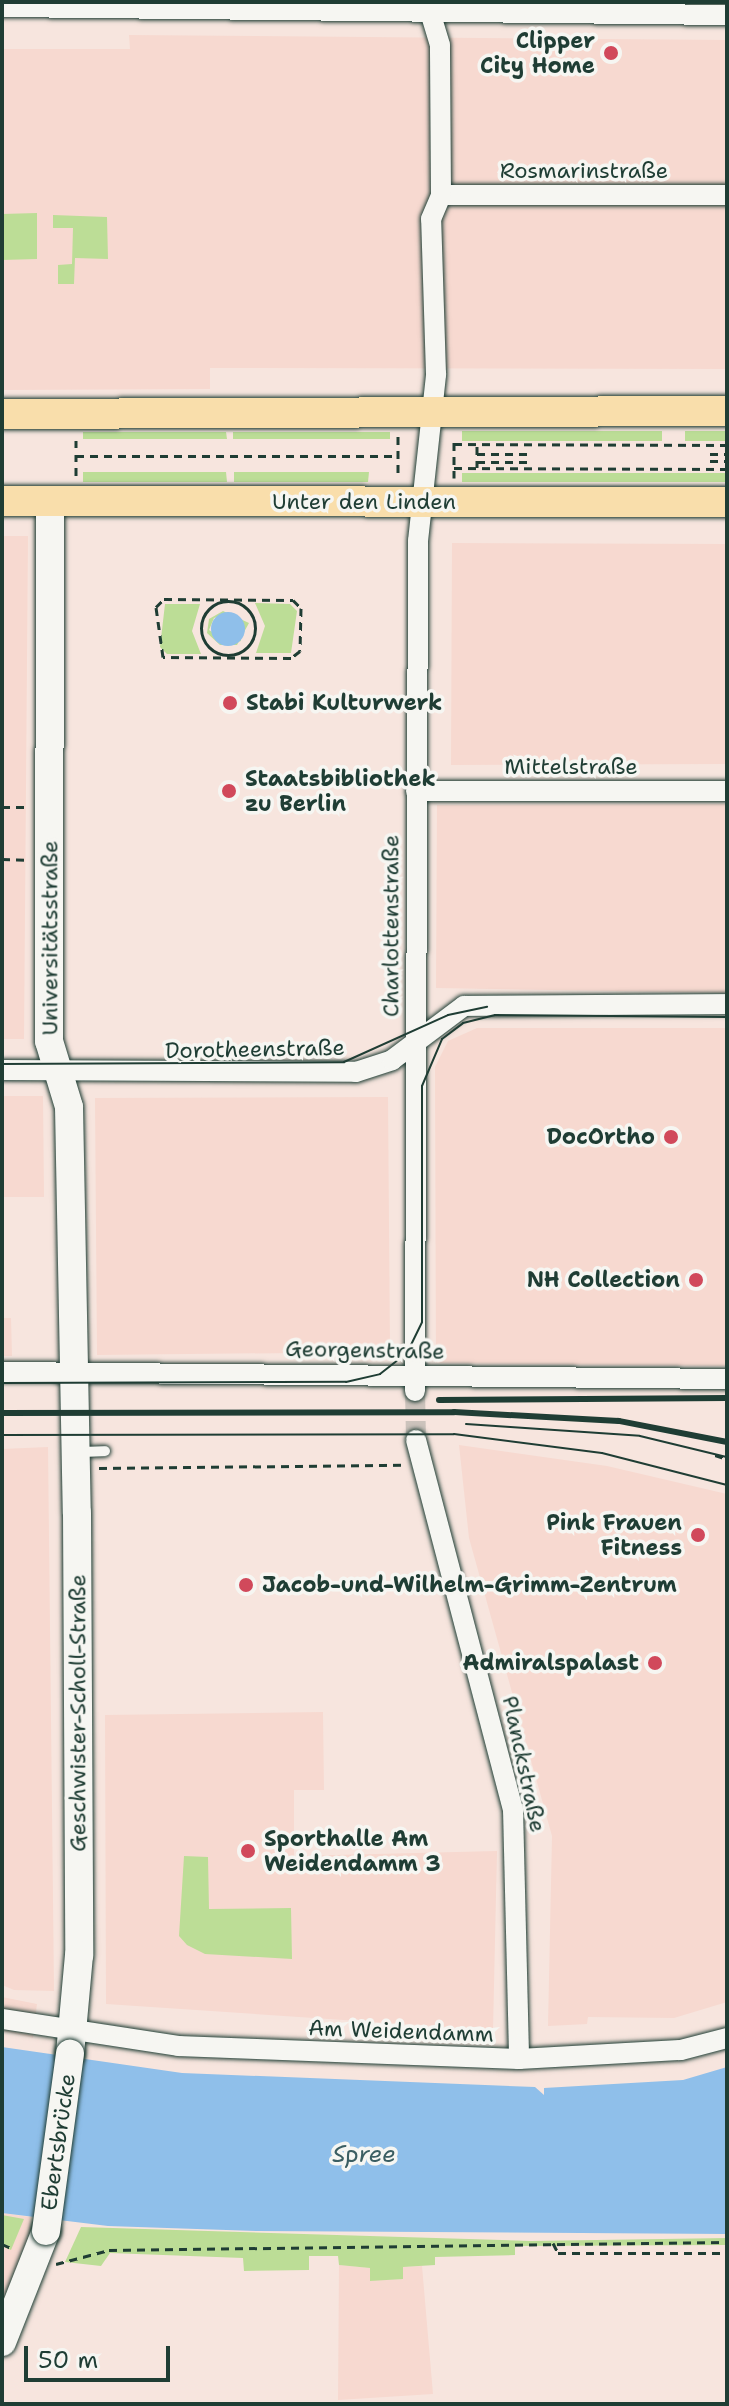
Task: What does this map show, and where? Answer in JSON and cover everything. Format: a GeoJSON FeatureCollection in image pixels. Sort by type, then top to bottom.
{"type":"FeatureCollection","features":[{"type":"Feature","properties":{"kind":"main road"},"geometry":{"type":"LineString","coordinates":[[2,414],[727,411]]}},
{"type":"Feature","properties":{"kind":"main road","name":"Unter den Linden"},"geometry":{"type":"LineString","coordinates":[[2,501],[727,502]]}},
{"type":"Feature","properties":{"kind":"street"},"geometry":{"type":"LineString","coordinates":[[5,11],[43,6],[429,7],[727,15]]}},
{"type":"Feature","properties":{"kind":"street","name":"Charlottenstraße"},"geometry":{"type":"LineString","coordinates":[[416,1039],[416,791],[423,503],[436,374],[431,219],[441,195],[440,45],[429,7]]}},
{"type":"Feature","properties":{"kind":"street","name":"Rosmarinstraße"},"geometry":{"type":"LineString","coordinates":[[441,195],[554,187],[727,195]]}},
{"type":"Feature","properties":{"kind":"street","name":"Universitätsstraße"},"geometry":{"type":"LineString","coordinates":[[50,501],[49,1029],[69,1107],[73,1372]]}},
{"type":"Feature","properties":{"kind":"street","name":"Mittelstraße"},"geometry":{"type":"LineString","coordinates":[[416,791],[727,791]]}},
{"type":"Feature","properties":{"kind":"street","name":"Dorotheenstraße"},"geometry":{"type":"LineString","coordinates":[[2,1070],[356,1072],[384,1064],[450,1010],[474,1004],[727,1004]]}},
{"type":"Feature","properties":{"kind":"street"},"geometry":{"type":"LineString","coordinates":[[415,1383],[416,1039]]}},
{"type":"Feature","properties":{"kind":"street","name":"Georgenstraße"},"geometry":{"type":"LineString","coordinates":[[2,1372],[415,1383],[727,1379]]}},
{"type":"Feature","properties":{"kind":"street","name":"Geschwister-Scholl-Straße"},"geometry":{"type":"LineString","coordinates":[[72,2043],[87,1460],[73,1372]]}},
{"type":"Feature","properties":{"kind":"street","name":"Planckstraße"},"geometry":{"type":"LineString","coordinates":[[416,1440],[513,1809],[519,2059]]}},
{"type":"Feature","properties":{"kind":"street","name":"Am Weidendamm"},"geometry":{"type":"LineString","coordinates":[[2,2019],[72,2043],[519,2059],[681,2050],[727,2038]]}},
{"type":"Feature","properties":{"kind":"street","name":"Ebertsbrücke"},"geometry":{"type":"LineString","coordinates":[[2,2342],[46,2231],[72,2043]]}},
{"type":"Feature","properties":{"kind":"lane"},"geometry":{"type":"LineString","coordinates":[[87,1460],[105,1451]]}},
{"type":"Feature","properties":{"kind":"path"},"geometry":{"type":"LineString","coordinates":[[454,482],[455,431]]}},
{"type":"Feature","properties":{"kind":"path"},"geometry":{"type":"LineString","coordinates":[[76,432],[76,482]]}},
{"type":"Feature","properties":{"kind":"path"},"geometry":{"type":"LineString","coordinates":[[398,432],[398,482]]}},
{"type":"Feature","properties":{"kind":"path"},"geometry":{"type":"LineString","coordinates":[[669,444],[675,437]]}},
{"type":"Feature","properties":{"kind":"path"},"geometry":{"type":"LineString","coordinates":[[454,444],[727,445]]}},
{"type":"Feature","properties":{"kind":"path"},"geometry":{"type":"LineString","coordinates":[[477,444],[477,468]]}},
{"type":"Feature","properties":{"kind":"path"},"geometry":{"type":"LineString","coordinates":[[477,454],[527,454]]}},
{"type":"Feature","properties":{"kind":"path"},"geometry":{"type":"LineString","coordinates":[[710,454],[727,454]]}},
{"type":"Feature","properties":{"kind":"path"},"geometry":{"type":"LineString","coordinates":[[76,456],[398,456]]}},
{"type":"Feature","properties":{"kind":"path"},"geometry":{"type":"LineString","coordinates":[[710,461],[727,461]]}},
{"type":"Feature","properties":{"kind":"path"},"geometry":{"type":"LineString","coordinates":[[477,462],[527,462]]}},
{"type":"Feature","properties":{"kind":"path"},"geometry":{"type":"LineString","coordinates":[[454,468],[727,469]]}},
{"type":"Feature","properties":{"kind":"path"},"geometry":{"type":"LineString","coordinates":[[230,593],[230,602]]}},
{"type":"Feature","properties":{"kind":"path"},"geometry":{"type":"LineString","coordinates":[[164,599],[230,602],[293,600],[301,608],[300,651],[291,658],[163,657],[156,607],[164,599]]}},
{"type":"Feature","properties":{"kind":"path"},"geometry":{"type":"LineString","coordinates":[[243,650],[214,651],[202,641],[202,619],[212,607],[230,602],[247,608],[256,623],[243,650],[243,658]]}},
{"type":"Feature","properties":{"kind":"path"},"geometry":{"type":"LineString","coordinates":[[214,651],[215,658]]}},
{"type":"Feature","properties":{"kind":"path"},"geometry":{"type":"LineString","coordinates":[[2,807],[29,807]]}},
{"type":"Feature","properties":{"kind":"path"},"geometry":{"type":"LineString","coordinates":[[2,859],[29,860]]}},
{"type":"Feature","properties":{"kind":"path"},"geometry":{"type":"LineString","coordinates":[[715,1455],[727,1459]]}},
{"type":"Feature","properties":{"kind":"path"},"geometry":{"type":"LineString","coordinates":[[87,1460],[403,1465]]}},
{"type":"Feature","properties":{"kind":"path"},"geometry":{"type":"LineString","coordinates":[[60,2266],[109,2250],[727,2242]]}},
{"type":"Feature","properties":{"kind":"path"},"geometry":{"type":"LineString","coordinates":[[553,2243],[558,2253],[727,2253]]}},
{"type":"Feature","properties":{"kind":"shaded area"},"geometry":{"type":"Polygon","coordinates":[[[129,35],[727,40],[727,369],[210,368],[210,389],[2,390],[2,49],[130,49],[129,35]]]}},
{"type":"Feature","properties":{"kind":"shaded area"},"geometry":{"type":"Polygon","coordinates":[[[2,536],[28,536],[24,1039],[2,1039],[2,536]]]}},
{"type":"Feature","properties":{"kind":"shaded area"},"geometry":{"type":"Polygon","coordinates":[[[452,543],[727,544],[727,764],[451,765],[452,543]]]}},
{"type":"Feature","properties":{"kind":"shaded area"},"geometry":{"type":"Polygon","coordinates":[[[727,804],[727,993],[436,988],[437,805],[727,804]]]}},
{"type":"Feature","properties":{"kind":"shaded area"},"geometry":{"type":"Polygon","coordinates":[[[477,1028],[727,1028],[727,1366],[436,1363],[435,1067],[448,1041],[477,1028]]]}},
{"type":"Feature","properties":{"kind":"shaded area"},"geometry":{"type":"Polygon","coordinates":[[[2,1096],[43,1096],[44,1197],[2,1197],[2,1096]]]}},
{"type":"Feature","properties":{"kind":"shaded area"},"geometry":{"type":"Polygon","coordinates":[[[388,1097],[390,1352],[97,1355],[95,1098],[388,1097]]]}},
{"type":"Feature","properties":{"kind":"shaded area"},"geometry":{"type":"Polygon","coordinates":[[[2,1318],[11,1318],[12,1356],[2,1356],[2,1318]]]}},
{"type":"Feature","properties":{"kind":"shaded area"},"geometry":{"type":"Polygon","coordinates":[[[459,1445],[607,1466],[727,1494],[727,2002],[674,2018],[588,2017],[587,2024],[548,2026],[552,1836],[469,1538],[459,1445]]]}},
{"type":"Feature","properties":{"kind":"shaded area"},"geometry":{"type":"Polygon","coordinates":[[[48,1447],[54,1991],[14,1990],[2,1985],[2,1449],[48,1447]]]}},
{"type":"Feature","properties":{"kind":"shaded area"},"geometry":{"type":"Polygon","coordinates":[[[323,1712],[324,1790],[294,1790],[294,1856],[497,1851],[493,2030],[106,2004],[105,1715],[323,1712]]]}},
{"type":"Feature","properties":{"kind":"shaded area"},"geometry":{"type":"Polygon","coordinates":[[[2,1997],[37,2004],[33,2038],[2,2031],[2,1997]]]}},
{"type":"Feature","properties":{"kind":"shaded area"},"geometry":{"type":"Polygon","coordinates":[[[2,2213],[31,2217],[30,2228],[37,2230],[2,2307],[2,2213]]]}},
{"type":"Feature","properties":{"kind":"shaded area"},"geometry":{"type":"Polygon","coordinates":[[[339,2265],[370,2268],[370,2280],[402,2279],[403,2267],[422,2266],[433,2394],[338,2400],[339,2265]]]}},
{"type":"Feature","properties":{"kind":"green space"},"geometry":{"type":"Polygon","coordinates":[[[37,213],[37,259],[2,260],[2,214],[37,213]]]}},
{"type":"Feature","properties":{"kind":"green space"},"geometry":{"type":"Polygon","coordinates":[[[53,215],[107,217],[108,259],[75,258],[74,284],[58,284],[58,265],[72,264],[73,228],[53,228],[53,215]]]}},
{"type":"Feature","properties":{"kind":"green space"},"geometry":{"type":"Polygon","coordinates":[[[462,431],[662,431],[662,441],[462,441],[462,431]]]}},
{"type":"Feature","properties":{"kind":"green space"},"geometry":{"type":"Polygon","coordinates":[[[685,431],[727,431],[727,441],[685,441],[685,431]]]}},
{"type":"Feature","properties":{"kind":"green space"},"geometry":{"type":"Polygon","coordinates":[[[83,432],[226,432],[227,439],[83,439],[83,432]]]}},
{"type":"Feature","properties":{"kind":"green space"},"geometry":{"type":"Polygon","coordinates":[[[233,432],[390,432],[390,439],[233,439],[233,432]]]}},
{"type":"Feature","properties":{"kind":"green space"},"geometry":{"type":"Polygon","coordinates":[[[83,472],[226,472],[227,482],[83,482],[83,472]]]}},
{"type":"Feature","properties":{"kind":"green space"},"geometry":{"type":"Polygon","coordinates":[[[234,472],[369,472],[368,482],[234,482],[234,472]]]}},
{"type":"Feature","properties":{"kind":"green space"},"geometry":{"type":"Polygon","coordinates":[[[462,473],[727,473],[727,482],[462,482],[462,473]]]}},
{"type":"Feature","properties":{"kind":"green space"},"geometry":{"type":"Polygon","coordinates":[[[255,603],[290,604],[297,611],[291,653],[256,653],[265,626],[255,603]]]}},
{"type":"Feature","properties":{"kind":"green space"},"geometry":{"type":"Polygon","coordinates":[[[165,604],[200,604],[192,631],[201,654],[167,654],[160,647],[165,604]]]}},
{"type":"Feature","properties":{"kind":"green space"},"geometry":{"type":"Polygon","coordinates":[[[223,611],[228,613],[214,618],[209,630],[231,644],[239,642],[237,645],[220,645],[207,633],[209,619],[223,611]]]}},
{"type":"Feature","properties":{"kind":"green space"},"geometry":{"type":"Polygon","coordinates":[[[231,615],[249,623],[240,639],[231,615]]]}},
{"type":"Feature","properties":{"kind":"green space"},"geometry":{"type":"Polygon","coordinates":[[[184,1856],[208,1857],[209,1909],[291,1908],[292,1959],[205,1954],[187,1945],[179,1936],[184,1856]]]}},
{"type":"Feature","properties":{"kind":"green space"},"geometry":{"type":"Polygon","coordinates":[[[2,2215],[24,2219],[11,2250],[2,2246],[2,2215]]]}},
{"type":"Feature","properties":{"kind":"green space"},"geometry":{"type":"Polygon","coordinates":[[[81,2227],[531,2241],[727,2238],[727,2245],[515,2246],[515,2255],[435,2257],[435,2265],[403,2267],[403,2279],[370,2281],[370,2268],[339,2265],[338,2256],[309,2256],[309,2270],[244,2271],[243,2258],[110,2253],[101,2266],[65,2262],[81,2227]]]}},
{"type":"Feature","properties":{"kind":"water"},"geometry":{"type":"Polygon","coordinates":[[[228,612],[240,617],[245,629],[240,641],[228,646],[216,641],[211,629],[216,617],[228,612]]]}},
{"type":"Feature","properties":{"kind":"water","name":"Spree"},"geometry":{"type":"Polygon","coordinates":[[[2,2047],[182,2073],[535,2087],[544,2095],[544,2088],[683,2080],[727,2067],[727,2234],[257,2231],[108,2226],[2,2213],[2,2047]]]}},
{"type":"Feature","properties":{"kind":"tunnel"},"geometry":{"type":"LineString","coordinates":[[415,1391],[416,1440]]}},
{"type":"Feature","properties":{"kind":"tram line"},"geometry":{"type":"LineString","coordinates":[[2,1064],[344,1062],[448,1015],[487,1007]]}},
{"type":"Feature","properties":{"kind":"tram line"},"geometry":{"type":"LineString","coordinates":[[2,1383],[346,1382],[380,1374],[407,1353],[422,1322],[422,1086],[442,1039],[463,1023],[495,1015],[727,1017]]}},
{"type":"Feature","properties":{"kind":"tram line"},"geometry":{"type":"LineString","coordinates":[[466,1424],[640,1436],[727,1457]]}},
{"type":"Feature","properties":{"kind":"tram line"},"geometry":{"type":"LineString","coordinates":[[2,1435],[454,1434],[602,1453],[727,1485]]}},
{"type":"Feature","properties":{"kind":"railway"},"geometry":{"type":"LineString","coordinates":[[439,1400],[727,1398]]}},
{"type":"Feature","properties":{"kind":"railway"},"geometry":{"type":"LineString","coordinates":[[2,1413],[454,1412],[619,1421],[727,1442]]}},
{"type":"Feature","properties":{"kind":"place","name":"Clipper City Home"},"geometry":{"type":"Point","coordinates":[611,53]}},
{"type":"Feature","properties":{"kind":"place","name":"Stabi Kulturwerk"},"geometry":{"type":"Point","coordinates":[230,703]}},
{"type":"Feature","properties":{"kind":"place","name":"Staatsbibliothek zu Berlin"},"geometry":{"type":"Point","coordinates":[229,791]}},
{"type":"Feature","properties":{"kind":"place","name":"DocOrtho"},"geometry":{"type":"Point","coordinates":[671,1137]}},
{"type":"Feature","properties":{"kind":"place","name":"NH Collection"},"geometry":{"type":"Point","coordinates":[696,1280]}},
{"type":"Feature","properties":{"kind":"place","name":"Pink Frauen Fitness"},"geometry":{"type":"Point","coordinates":[698,1535]}},
{"type":"Feature","properties":{"kind":"place","name":"Jacob-und-Wilhelm-Grimm-Zentrum"},"geometry":{"type":"Point","coordinates":[246,1585]}},
{"type":"Feature","properties":{"kind":"place","name":"Admiralspalast"},"geometry":{"type":"Point","coordinates":[655,1663]}},
{"type":"Feature","properties":{"kind":"place","name":"Sporthalle Am Weidendamm 3"},"geometry":{"type":"Point","coordinates":[248,1851]}}]}
